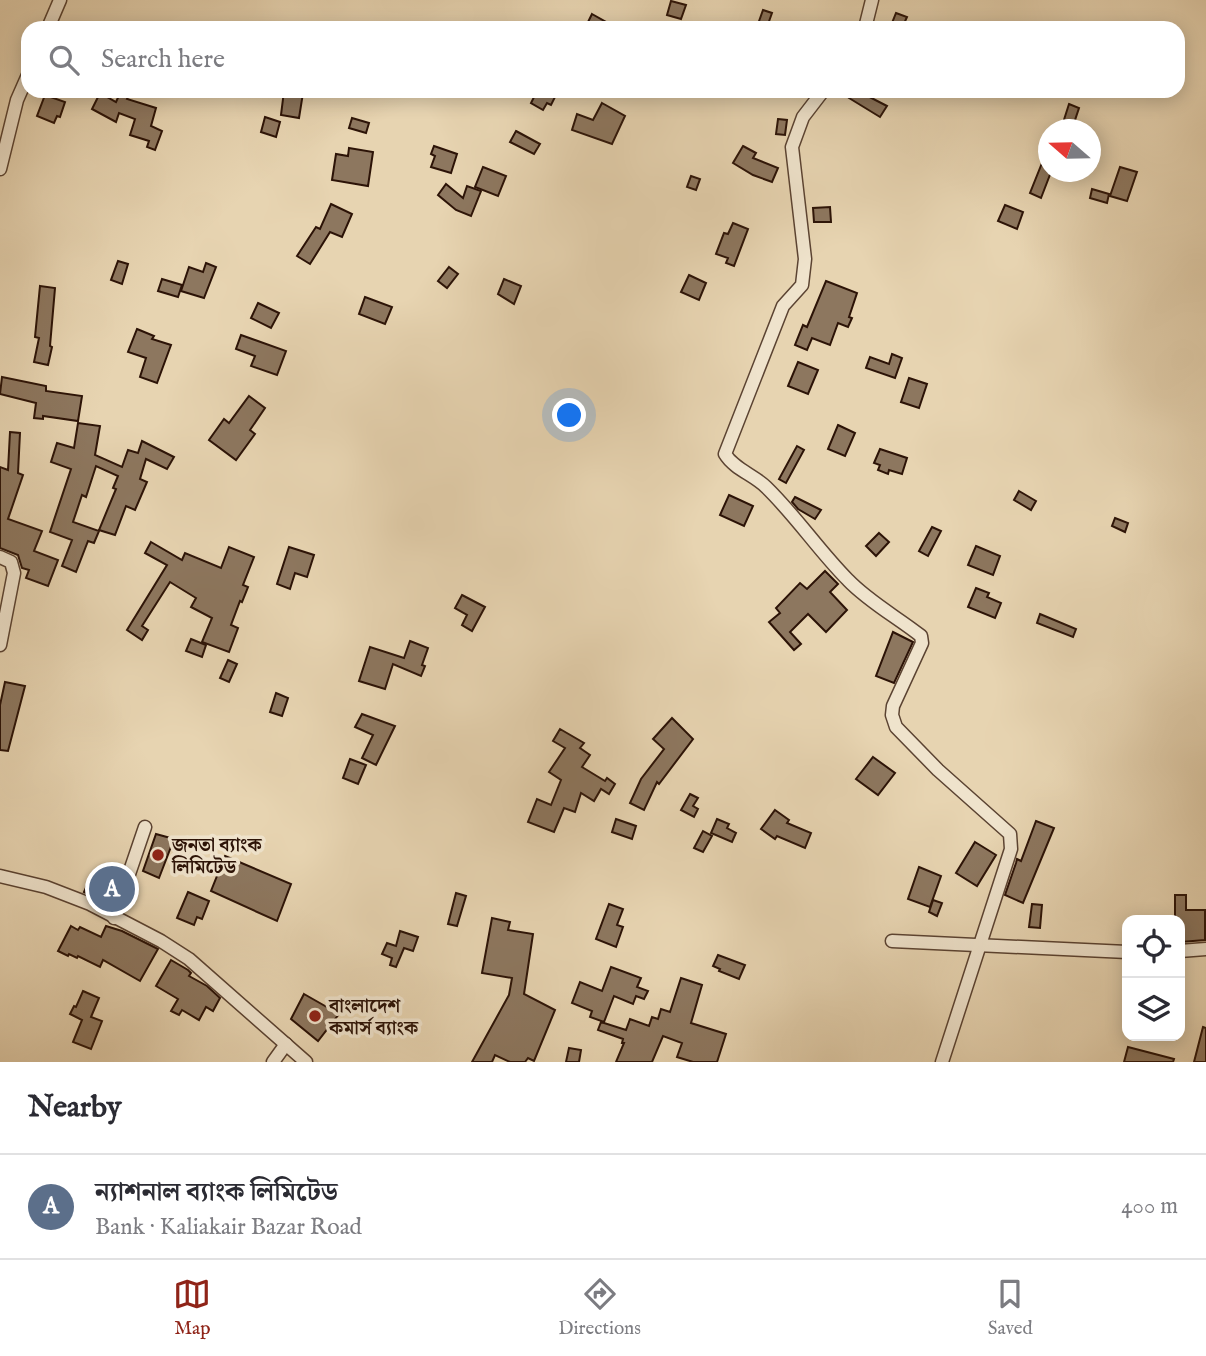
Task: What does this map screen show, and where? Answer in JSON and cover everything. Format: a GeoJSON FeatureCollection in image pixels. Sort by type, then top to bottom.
{"type":"FeatureCollection","features":[{"type":"Feature","properties":{"kind":"street"},"geometry":{"type":"LineString","coordinates":[[51,21],[60,0]]}},
{"type":"Feature","properties":{"kind":"street"},"geometry":{"type":"LineString","coordinates":[[868,21],[872,0]]}},
{"type":"Feature","properties":{"kind":"street"},"geometry":{"type":"LineString","coordinates":[[0,169],[21,91]]}},
{"type":"Feature","properties":{"kind":"street"},"geometry":{"type":"LineString","coordinates":[[818,98],[803,117],[792,147],[805,259],[803,285],[783,306],[725,454],[729,461],[763,484],[796,516],[848,580],[878,606],[921,636],[922,643],[893,706],[892,715],[896,727],[938,771],[1010,834],[1011,849],[944,1059]]}},
{"type":"Feature","properties":{"kind":"street"},"geometry":{"type":"LineString","coordinates":[[0,557],[11,562],[14,573],[0,645]]}},
{"type":"Feature","properties":{"kind":"street"},"geometry":{"type":"LineString","coordinates":[[114,918],[145,827]]}},
{"type":"Feature","properties":{"kind":"street"},"geometry":{"type":"LineString","coordinates":[[0,876],[46,887],[90,904],[189,959],[306,1062]]}},
{"type":"Feature","properties":{"kind":"street"},"geometry":{"type":"LineString","coordinates":[[892,941],[1122,952]]}},
{"type":"Feature","properties":{"kind":"street"},"geometry":{"type":"LineString","coordinates":[[1185,951],[1206,949]]}},
{"type":"Feature","properties":{"kind":"street"},"geometry":{"type":"LineString","coordinates":[[273,1062],[286,1044]]}},
{"type":"Feature","properties":{"kind":"building"},"geometry":{"type":"Polygon","coordinates":[[[671,1],[686,5],[681,19],[667,15],[671,1]]]}},
{"type":"Feature","properties":{"kind":"building"},"geometry":{"type":"Polygon","coordinates":[[[763,10],[772,13],[769,21],[759,21],[763,10]]]}},
{"type":"Feature","properties":{"kind":"building"},"geometry":{"type":"Polygon","coordinates":[[[896,13],[907,17],[905,21],[893,21],[896,13]]]}},
{"type":"Feature","properties":{"kind":"building"},"geometry":{"type":"Polygon","coordinates":[[[592,14],[604,21],[588,21],[592,14]]]}},
{"type":"Feature","properties":{"kind":"building"},"geometry":{"type":"Polygon","coordinates":[[[44,98],[65,102],[60,117],[57,116],[54,123],[37,116],[44,98]]]}},
{"type":"Feature","properties":{"kind":"building"},"geometry":{"type":"Polygon","coordinates":[[[98,98],[109,98],[116,102],[118,98],[128,98],[156,108],[151,126],[162,131],[155,150],[147,147],[149,141],[130,135],[135,119],[119,113],[116,122],[92,109],[98,98]]]}},
{"type":"Feature","properties":{"kind":"building"},"geometry":{"type":"Polygon","coordinates":[[[283,98],[302,98],[299,118],[281,115],[283,98]]]}},
{"type":"Feature","properties":{"kind":"building"},"geometry":{"type":"Polygon","coordinates":[[[534,98],[554,98],[551,105],[547,103],[543,110],[531,103],[534,98]]]}},
{"type":"Feature","properties":{"kind":"building"},"geometry":{"type":"Polygon","coordinates":[[[849,98],[872,98],[887,106],[880,117],[849,98]]]}},
{"type":"Feature","properties":{"kind":"building"},"geometry":{"type":"Polygon","coordinates":[[[602,103],[625,116],[612,144],[572,130],[577,114],[593,120],[602,103]]]}},
{"type":"Feature","properties":{"kind":"building"},"geometry":{"type":"Polygon","coordinates":[[[1069,104],[1079,108],[1075,119],[1064,119],[1069,104]]]}},
{"type":"Feature","properties":{"kind":"building"},"geometry":{"type":"Polygon","coordinates":[[[265,117],[280,122],[276,137],[261,132],[265,117]]]}},
{"type":"Feature","properties":{"kind":"building"},"geometry":{"type":"Polygon","coordinates":[[[352,118],[369,123],[366,133],[349,128],[352,118]]]}},
{"type":"Feature","properties":{"kind":"building"},"geometry":{"type":"Polygon","coordinates":[[[778,119],[787,120],[785,135],[776,134],[778,119]]]}},
{"type":"Feature","properties":{"kind":"building"},"geometry":{"type":"Polygon","coordinates":[[[516,131],[540,144],[534,154],[510,142],[516,131]]]}},
{"type":"Feature","properties":{"kind":"building"},"geometry":{"type":"Polygon","coordinates":[[[434,146],[457,154],[451,173],[431,167],[435,156],[431,154],[434,146]]]}},
{"type":"Feature","properties":{"kind":"building"},"geometry":{"type":"Polygon","coordinates":[[[743,146],[756,153],[753,158],[778,168],[772,182],[733,163],[743,146]]]}},
{"type":"Feature","properties":{"kind":"building"},"geometry":{"type":"Polygon","coordinates":[[[349,148],[373,152],[368,186],[332,180],[336,154],[348,156],[349,148]]]}},
{"type":"Feature","properties":{"kind":"building"},"geometry":{"type":"Polygon","coordinates":[[[483,167],[506,176],[498,196],[475,187],[483,167]]]}},
{"type":"Feature","properties":{"kind":"building"},"geometry":{"type":"Polygon","coordinates":[[[1120,167],[1137,172],[1127,201],[1110,196],[1120,167]]]}},
{"type":"Feature","properties":{"kind":"building"},"geometry":{"type":"Polygon","coordinates":[[[1038,173],[1038,182],[1047,182],[1041,198],[1030,193],[1038,173]]]}},
{"type":"Feature","properties":{"kind":"building"},"geometry":{"type":"Polygon","coordinates":[[[691,176],[700,179],[696,190],[687,187],[691,176]]]}},
{"type":"Feature","properties":{"kind":"building"},"geometry":{"type":"Polygon","coordinates":[[[446,184],[463,198],[467,186],[481,191],[471,216],[456,210],[438,195],[446,184]]]}},
{"type":"Feature","properties":{"kind":"building"},"geometry":{"type":"Polygon","coordinates":[[[1092,189],[1109,194],[1107,203],[1090,198],[1092,189]]]}},
{"type":"Feature","properties":{"kind":"building"},"geometry":{"type":"Polygon","coordinates":[[[331,204],[352,214],[342,237],[330,232],[310,264],[297,256],[316,227],[320,229],[331,204]]]}},
{"type":"Feature","properties":{"kind":"building"},"geometry":{"type":"Polygon","coordinates":[[[1005,205],[1023,212],[1017,229],[998,221],[1005,205]]]}},
{"type":"Feature","properties":{"kind":"building"},"geometry":{"type":"Polygon","coordinates":[[[830,207],[831,222],[814,222],[813,208],[830,207]]]}},
{"type":"Feature","properties":{"kind":"building"},"geometry":{"type":"Polygon","coordinates":[[[733,223],[748,229],[734,266],[726,263],[728,258],[716,254],[724,233],[728,234],[733,223]]]}},
{"type":"Feature","properties":{"kind":"building"},"geometry":{"type":"Polygon","coordinates":[[[118,261],[128,264],[122,284],[111,280],[118,261]]]}},
{"type":"Feature","properties":{"kind":"building"},"geometry":{"type":"Polygon","coordinates":[[[206,263],[216,267],[204,298],[181,291],[189,267],[203,272],[206,263]]]}},
{"type":"Feature","properties":{"kind":"building"},"geometry":{"type":"Polygon","coordinates":[[[449,267],[458,274],[447,288],[438,281],[449,267]]]}},
{"type":"Feature","properties":{"kind":"building"},"geometry":{"type":"Polygon","coordinates":[[[689,275],[706,283],[699,300],[681,292],[689,275]]]}},
{"type":"Feature","properties":{"kind":"building"},"geometry":{"type":"Polygon","coordinates":[[[162,279],[182,285],[178,297],[158,291],[162,279]]]}},
{"type":"Feature","properties":{"kind":"building"},"geometry":{"type":"Polygon","coordinates":[[[504,279],[521,286],[514,304],[498,294],[504,279]]]}},
{"type":"Feature","properties":{"kind":"building"},"geometry":{"type":"Polygon","coordinates":[[[826,281],[857,293],[849,317],[852,318],[848,327],[838,323],[830,345],[812,338],[807,350],[795,345],[803,325],[807,327],[826,281]]]}},
{"type":"Feature","properties":{"kind":"building"},"geometry":{"type":"Polygon","coordinates":[[[40,286],[55,288],[52,347],[48,365],[34,362],[39,338],[35,337],[40,286]]]}},
{"type":"Feature","properties":{"kind":"building"},"geometry":{"type":"Polygon","coordinates":[[[365,297],[392,307],[385,324],[359,314],[365,297]]]}},
{"type":"Feature","properties":{"kind":"building"},"geometry":{"type":"Polygon","coordinates":[[[258,303],[279,313],[271,328],[251,318],[258,303]]]}},
{"type":"Feature","properties":{"kind":"building"},"geometry":{"type":"Polygon","coordinates":[[[137,329],[154,336],[152,339],[171,345],[157,383],[140,377],[146,358],[128,352],[137,329]]]}},
{"type":"Feature","properties":{"kind":"building"},"geometry":{"type":"Polygon","coordinates":[[[241,335],[286,351],[277,375],[251,366],[255,356],[236,349],[241,335]]]}},
{"type":"Feature","properties":{"kind":"building"},"geometry":{"type":"Polygon","coordinates":[[[892,354],[902,358],[895,378],[866,368],[870,357],[889,364],[892,354]]]}},
{"type":"Feature","properties":{"kind":"building"},"geometry":{"type":"Polygon","coordinates":[[[798,362],[818,370],[808,394],[788,386],[798,362]]]}},
{"type":"Feature","properties":{"kind":"building"},"geometry":{"type":"Polygon","coordinates":[[[2,377],[46,386],[46,391],[82,396],[78,421],[43,416],[43,419],[34,418],[36,403],[0,394],[2,377]]]}},
{"type":"Feature","properties":{"kind":"building"},"geometry":{"type":"Polygon","coordinates":[[[909,378],[927,384],[919,408],[901,402],[909,378]]]}},
{"type":"Feature","properties":{"kind":"building"},"geometry":{"type":"Polygon","coordinates":[[[249,396],[265,408],[250,430],[255,434],[236,460],[209,440],[224,419],[229,423],[249,396]]]}},
{"type":"Feature","properties":{"kind":"building"},"geometry":{"type":"Polygon","coordinates":[[[78,423],[100,426],[95,455],[122,467],[128,450],[138,453],[142,441],[174,457],[167,469],[146,459],[140,479],[147,482],[135,510],[126,506],[115,535],[99,530],[116,489],[113,488],[118,476],[96,466],[86,497],[82,495],[73,522],[99,531],[94,543],[88,541],[76,572],[62,566],[72,540],[50,532],[71,469],[51,462],[57,443],[74,448],[78,423]]]}},
{"type":"Feature","properties":{"kind":"building"},"geometry":{"type":"Polygon","coordinates":[[[838,425],[855,433],[845,456],[828,449],[838,425]]]}},
{"type":"Feature","properties":{"kind":"building"},"geometry":{"type":"Polygon","coordinates":[[[10,432],[20,433],[18,473],[23,475],[8,519],[42,531],[34,551],[58,560],[48,586],[26,578],[29,570],[22,568],[18,555],[0,548],[0,467],[8,470],[10,432]]]}},
{"type":"Feature","properties":{"kind":"building"},"geometry":{"type":"Polygon","coordinates":[[[797,446],[804,450],[786,483],[779,479],[797,446]]]}},
{"type":"Feature","properties":{"kind":"building"},"geometry":{"type":"Polygon","coordinates":[[[880,449],[907,458],[902,474],[889,470],[888,474],[878,470],[880,465],[874,463],[880,449]]]}},
{"type":"Feature","properties":{"kind":"building"},"geometry":{"type":"Polygon","coordinates":[[[1019,491],[1036,501],[1031,510],[1014,500],[1019,491]]]}},
{"type":"Feature","properties":{"kind":"building"},"geometry":{"type":"Polygon","coordinates":[[[729,495],[753,506],[744,526],[720,515],[729,495]]]}},
{"type":"Feature","properties":{"kind":"building"},"geometry":{"type":"Polygon","coordinates":[[[795,497],[821,510],[815,519],[798,509],[792,502],[795,497]]]}},
{"type":"Feature","properties":{"kind":"building"},"geometry":{"type":"Polygon","coordinates":[[[1115,518],[1128,523],[1125,532],[1112,526],[1115,518]]]}},
{"type":"Feature","properties":{"kind":"building"},"geometry":{"type":"Polygon","coordinates":[[[932,527],[941,531],[928,556],[919,551],[932,527]]]}},
{"type":"Feature","properties":{"kind":"building"},"geometry":{"type":"Polygon","coordinates":[[[879,533],[889,542],[876,556],[866,546],[879,533]]]}},
{"type":"Feature","properties":{"kind":"building"},"geometry":{"type":"Polygon","coordinates":[[[151,542],[182,560],[185,553],[221,568],[229,547],[254,557],[243,585],[248,587],[231,625],[238,628],[229,652],[202,642],[212,618],[191,607],[196,598],[170,582],[142,626],[148,630],[142,640],[127,630],[167,565],[145,553],[151,542]]]}},
{"type":"Feature","properties":{"kind":"building"},"geometry":{"type":"Polygon","coordinates":[[[976,546],[1000,556],[993,575],[968,565],[976,546]]]}},
{"type":"Feature","properties":{"kind":"building"},"geometry":{"type":"Polygon","coordinates":[[[289,547],[314,555],[307,577],[295,573],[290,589],[277,584],[289,547]]]}},
{"type":"Feature","properties":{"kind":"building"},"geometry":{"type":"Polygon","coordinates":[[[825,571],[838,584],[830,592],[847,610],[826,632],[808,614],[790,632],[801,644],[794,650],[769,622],[780,613],[776,608],[800,583],[807,589],[825,571]]]}},
{"type":"Feature","properties":{"kind":"building"},"geometry":{"type":"Polygon","coordinates":[[[976,588],[989,593],[987,597],[1001,603],[995,618],[968,607],[976,588]]]}},
{"type":"Feature","properties":{"kind":"building"},"geometry":{"type":"Polygon","coordinates":[[[462,595],[485,607],[472,631],[462,625],[467,615],[455,608],[462,595]]]}},
{"type":"Feature","properties":{"kind":"building"},"geometry":{"type":"Polygon","coordinates":[[[1040,614],[1076,629],[1073,637],[1037,623],[1040,614]]]}},
{"type":"Feature","properties":{"kind":"building"},"geometry":{"type":"Polygon","coordinates":[[[893,632],[913,642],[894,683],[876,676],[893,632]]]}},
{"type":"Feature","properties":{"kind":"building"},"geometry":{"type":"Polygon","coordinates":[[[191,639],[206,645],[202,657],[186,651],[191,639]]]}},
{"type":"Feature","properties":{"kind":"building"},"geometry":{"type":"Polygon","coordinates":[[[410,641],[428,648],[421,676],[393,664],[385,689],[359,681],[370,647],[404,658],[410,641]]]}},
{"type":"Feature","properties":{"kind":"building"},"geometry":{"type":"Polygon","coordinates":[[[228,660],[237,664],[229,682],[220,678],[228,660]]]}},
{"type":"Feature","properties":{"kind":"building"},"geometry":{"type":"Polygon","coordinates":[[[5,682],[25,686],[8,751],[0,750],[0,705],[5,682]]]}},
{"type":"Feature","properties":{"kind":"building"},"geometry":{"type":"Polygon","coordinates":[[[276,693],[288,698],[282,716],[270,712],[276,693]]]}},
{"type":"Feature","properties":{"kind":"building"},"geometry":{"type":"Polygon","coordinates":[[[362,714],[395,726],[376,765],[362,758],[373,735],[355,727],[362,714]]]}},
{"type":"Feature","properties":{"kind":"building"},"geometry":{"type":"Polygon","coordinates":[[[672,718],[693,739],[659,784],[657,782],[644,810],[630,803],[641,779],[664,749],[653,739],[672,718]]]}},
{"type":"Feature","properties":{"kind":"building"},"geometry":{"type":"Polygon","coordinates":[[[560,729],[584,743],[580,748],[590,755],[582,767],[615,784],[609,794],[601,789],[594,801],[581,793],[575,812],[564,808],[554,832],[528,822],[537,799],[551,805],[561,780],[549,772],[565,748],[553,741],[560,729]]]}},
{"type":"Feature","properties":{"kind":"building"},"geometry":{"type":"Polygon","coordinates":[[[873,757],[895,773],[878,795],[856,779],[873,757]]]}},
{"type":"Feature","properties":{"kind":"building"},"geometry":{"type":"Polygon","coordinates":[[[350,759],[366,765],[358,784],[343,778],[350,759]]]}},
{"type":"Feature","properties":{"kind":"building"},"geometry":{"type":"Polygon","coordinates":[[[690,794],[698,798],[693,806],[698,809],[694,817],[681,810],[690,794]]]}},
{"type":"Feature","properties":{"kind":"building"},"geometry":{"type":"Polygon","coordinates":[[[775,810],[789,820],[787,823],[811,833],[805,848],[777,836],[775,839],[761,829],[775,810]]]}},
{"type":"Feature","properties":{"kind":"building"},"geometry":{"type":"Polygon","coordinates":[[[616,819],[636,826],[632,839],[612,832],[616,819]]]}},
{"type":"Feature","properties":{"kind":"building"},"geometry":{"type":"Polygon","coordinates":[[[717,819],[729,824],[727,828],[736,833],[732,842],[711,833],[717,819]]]}},
{"type":"Feature","properties":{"kind":"building"},"geometry":{"type":"Polygon","coordinates":[[[1036,821],[1054,828],[1023,903],[1005,895],[1017,859],[1021,861],[1036,821]]]}},
{"type":"Feature","properties":{"kind":"building"},"geometry":{"type":"Polygon","coordinates":[[[703,831],[712,836],[703,852],[694,848],[703,831]]]}},
{"type":"Feature","properties":{"kind":"building","name":"জনতা ব্যাংক লিমিটেড"},"geometry":{"type":"Polygon","coordinates":[[[156,834],[174,839],[159,878],[143,871],[156,834]]]}},
{"type":"Feature","properties":{"kind":"building"},"geometry":{"type":"Polygon","coordinates":[[[975,842],[996,855],[977,886],[956,873],[975,842]]]}},
{"type":"Feature","properties":{"kind":"building"},"geometry":{"type":"Polygon","coordinates":[[[225,856],[291,884],[277,921],[211,891],[225,856]]]}},
{"type":"Feature","properties":{"kind":"building"},"geometry":{"type":"Polygon","coordinates":[[[919,867],[941,876],[930,907],[908,899],[919,867]]]}},
{"type":"Feature","properties":{"kind":"building"},"geometry":{"type":"Polygon","coordinates":[[[93,872],[108,872],[119,876],[109,904],[84,892],[93,872]]]}},
{"type":"Feature","properties":{"kind":"building"},"geometry":{"type":"Polygon","coordinates":[[[188,892],[209,901],[202,919],[197,917],[194,925],[177,918],[188,892]]]}},
{"type":"Feature","properties":{"kind":"building"},"geometry":{"type":"Polygon","coordinates":[[[456,893],[466,896],[457,926],[448,924],[456,893]]]}},
{"type":"Feature","properties":{"kind":"building"},"geometry":{"type":"Polygon","coordinates":[[[1175,895],[1186,895],[1186,910],[1205,910],[1205,940],[1185,942],[1185,915],[1175,915],[1175,895]]]}},
{"type":"Feature","properties":{"kind":"building"},"geometry":{"type":"Polygon","coordinates":[[[933,900],[942,903],[937,916],[929,912],[933,900]]]}},
{"type":"Feature","properties":{"kind":"building"},"geometry":{"type":"Polygon","coordinates":[[[609,904],[623,909],[617,925],[623,927],[616,947],[596,939],[609,904]]]}},
{"type":"Feature","properties":{"kind":"building"},"geometry":{"type":"Polygon","coordinates":[[[1032,904],[1042,905],[1040,928],[1029,927],[1032,904]]]}},
{"type":"Feature","properties":{"kind":"building"},"geometry":{"type":"Polygon","coordinates":[[[492,918],[510,922],[508,930],[533,934],[524,994],[555,1010],[534,1061],[528,1058],[525,1062],[510,1062],[495,1055],[492,1062],[472,1062],[509,995],[512,978],[482,973],[492,918]]]}},
{"type":"Feature","properties":{"kind":"building"},"geometry":{"type":"Polygon","coordinates":[[[71,926],[78,930],[80,927],[101,937],[106,926],[158,949],[140,981],[103,960],[100,967],[78,956],[68,956],[58,951],[71,926]]]}},
{"type":"Feature","properties":{"kind":"building"},"geometry":{"type":"Polygon","coordinates":[[[400,931],[418,937],[413,951],[404,948],[396,967],[390,965],[392,958],[382,954],[387,943],[396,946],[400,931]]]}},
{"type":"Feature","properties":{"kind":"building"},"geometry":{"type":"Polygon","coordinates":[[[718,955],[745,965],[739,979],[713,966],[718,955]]]}},
{"type":"Feature","properties":{"kind":"building"},"geometry":{"type":"Polygon","coordinates":[[[171,960],[188,970],[191,973],[189,976],[207,986],[220,998],[213,1011],[206,1007],[199,1020],[182,1010],[179,1015],[171,1011],[178,999],[156,986],[171,960]]]}},
{"type":"Feature","properties":{"kind":"building"},"geometry":{"type":"Polygon","coordinates":[[[611,967],[641,978],[637,987],[648,991],[644,999],[636,996],[633,1004],[614,996],[604,1022],[590,1017],[592,1011],[572,1003],[580,982],[602,991],[611,967]]]}},
{"type":"Feature","properties":{"kind":"building"},"geometry":{"type":"Polygon","coordinates":[[[681,978],[702,985],[691,1023],[726,1034],[717,1062],[693,1062],[677,1057],[682,1043],[663,1036],[652,1062],[616,1062],[624,1043],[623,1039],[598,1030],[601,1022],[626,1030],[630,1019],[649,1026],[652,1017],[658,1019],[661,1009],[670,1012],[681,978]]]}},
{"type":"Feature","properties":{"kind":"building"},"geometry":{"type":"Polygon","coordinates":[[[83,991],[99,998],[91,1017],[102,1021],[91,1049],[73,1042],[82,1020],[70,1014],[83,991]]]}},
{"type":"Feature","properties":{"kind":"building","name":"বাংলাদেশ কমার্স ব্যাংক"},"geometry":{"type":"Polygon","coordinates":[[[304,994],[339,1014],[318,1041],[291,1019],[304,994]]]}},
{"type":"Feature","properties":{"kind":"building"},"geometry":{"type":"Polygon","coordinates":[[[1203,1027],[1206,1028],[1206,1062],[1194,1062],[1203,1027]]]}},
{"type":"Feature","properties":{"kind":"building"},"geometry":{"type":"Polygon","coordinates":[[[1128,1047],[1174,1059],[1173,1062],[1124,1062],[1128,1047]]]}},
{"type":"Feature","properties":{"kind":"building"},"geometry":{"type":"Polygon","coordinates":[[[569,1048],[581,1050],[579,1062],[566,1062],[569,1048]]]}},
{"type":"Feature","properties":{"kind":"place","name":"জনতা ব্যাংক লিমিটেড"},"geometry":{"type":"Point","coordinates":[158,855]}},
{"type":"Feature","properties":{"kind":"place","name":"ন্যাশনাল ব্যাংক লিমিটেড"},"geometry":{"type":"Point","coordinates":[112,889]}},
{"type":"Feature","properties":{"kind":"place","name":"বাংলাদেশ কমার্স ব্যাংক"},"geometry":{"type":"Point","coordinates":[315,1016]}}]}
